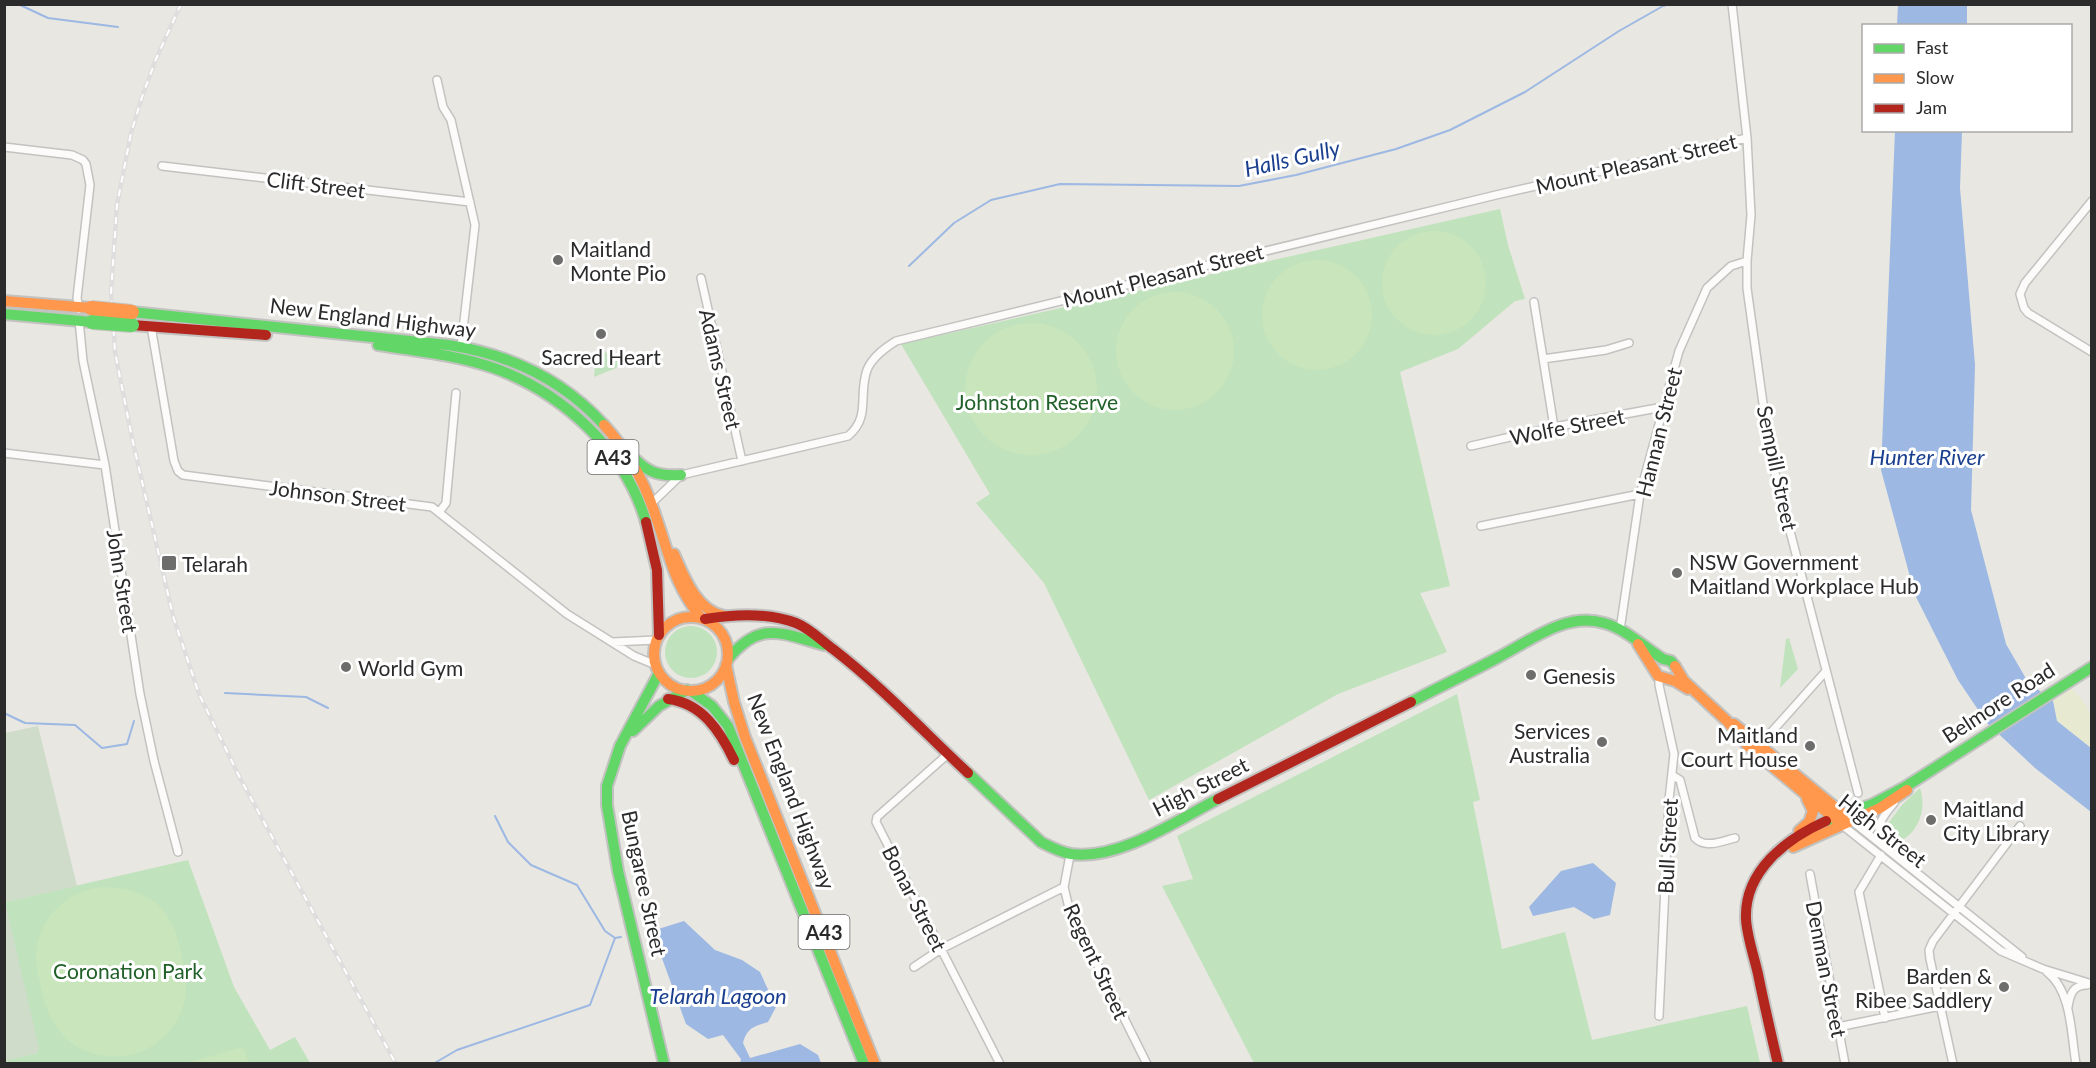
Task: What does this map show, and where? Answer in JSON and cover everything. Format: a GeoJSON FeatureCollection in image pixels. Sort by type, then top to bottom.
{"type":"FeatureCollection","features":[{"type":"Feature","properties":{"kind":"main road","name":"New England Highway"},"geometry":{"type":"LineString","coordinates":[[4,302],[85,315]]}},
{"type":"Feature","properties":{"kind":"main road","name":"New England Highway"},"geometry":{"type":"LineString","coordinates":[[4,314],[85,315],[397,338],[460,353],[546,392],[582,421],[606,447],[627,479],[649,530],[657,574],[657,638]]}},
{"type":"Feature","properties":{"kind":"main road","name":"New England Highway"},"geometry":{"type":"LineString","coordinates":[[460,353],[484,351],[505,357],[554,381],[589,408],[618,441],[638,473],[652,502],[679,590],[703,619]]}},
{"type":"Feature","properties":{"kind":"main road"},"geometry":{"type":"LineString","coordinates":[[618,441],[647,472],[658,476],[681,475]]}},
{"type":"Feature","properties":{"kind":"main road"},"geometry":{"type":"LineString","coordinates":[[658,523],[679,566],[702,603],[715,614],[724,616]]}},
{"type":"Feature","properties":{"kind":"main road","name":"High Street"},"geometry":{"type":"LineString","coordinates":[[703,619],[765,615],[796,623],[808,630],[852,664],[1041,842],[1057,851],[1079,856],[1097,854],[1131,843],[1154,832],[1560,624],[1592,621],[1620,630],[1663,659],[1672,662],[1664,674]]}},
{"type":"Feature","properties":{"kind":"main road"},"geometry":{"type":"LineString","coordinates":[[657,638],[670,623],[676,620],[692,617],[703,619]]}},
{"type":"Feature","properties":{"kind":"main road","name":"A43"},"geometry":{"type":"LineString","coordinates":[[703,619],[720,630],[728,649],[727,662]]}},
{"type":"Feature","properties":{"kind":"main road","name":"High Street"},"geometry":{"type":"LineString","coordinates":[[727,662],[737,646],[747,637],[759,633],[785,634],[827,646]]}},
{"type":"Feature","properties":{"kind":"main road","name":"A43"},"geometry":{"type":"LineString","coordinates":[[657,638],[654,653],[658,669],[671,685],[689,690]]}},
{"type":"Feature","properties":{"kind":"main road","name":"High Street"},"geometry":{"type":"LineString","coordinates":[[1634,639],[1664,674],[1695,692],[1843,820]]}},
{"type":"Feature","properties":{"kind":"main road","name":"New England Highway"},"geometry":{"type":"LineString","coordinates":[[727,662],[734,702],[745,737],[875,1064]]}},
{"type":"Feature","properties":{"kind":"main road"},"geometry":{"type":"LineString","coordinates":[[689,690],[701,689],[716,681],[727,662]]}},
{"type":"Feature","properties":{"kind":"main road","name":"Belmore Road"},"geometry":{"type":"LineString","coordinates":[[1843,820],[1877,803],[1941,764],[2091,667]]}},
{"type":"Feature","properties":{"kind":"main road","name":"Bungaree Street"},"geometry":{"type":"LineString","coordinates":[[658,669],[620,746],[607,786],[609,825],[618,871],[664,1064]]}},
{"type":"Feature","properties":{"kind":"main road","name":"New England Highway"},"geometry":{"type":"LineString","coordinates":[[689,690],[719,712],[728,726],[864,1064]]}},
{"type":"Feature","properties":{"kind":"main road","name":"Bungaree Street"},"geometry":{"type":"LineString","coordinates":[[620,746],[649,713],[668,699],[689,690]]}},
{"type":"Feature","properties":{"kind":"main road"},"geometry":{"type":"LineString","coordinates":[[668,699],[684,700],[692,704],[711,722],[732,755],[744,781],[761,806]]}},
{"type":"Feature","properties":{"kind":"main road","name":"High Street"},"geometry":{"type":"LineString","coordinates":[[1758,748],[1798,789],[1843,820]]}},
{"type":"Feature","properties":{"kind":"main road","name":"Belmore Road"},"geometry":{"type":"LineString","coordinates":[[1843,820],[1875,813],[1899,797],[1927,772]]}},
{"type":"Feature","properties":{"kind":"main road"},"geometry":{"type":"LineString","coordinates":[[1778,1064],[1747,931],[1747,899],[1754,881],[1783,843],[1809,822],[1813,811],[1812,806],[1798,789]]}},
{"type":"Feature","properties":{"kind":"main road"},"geometry":{"type":"LineString","coordinates":[[1771,858],[1797,837],[1843,820]]}},
{"type":"Feature","properties":{"kind":"main road"},"geometry":{"type":"LineString","coordinates":[[1747,899],[1764,872],[1782,855],[1843,820]]}},
{"type":"Feature","properties":{"kind":"street","name":"Sempill Street"},"geometry":{"type":"LineString","coordinates":[[1732,4],[1747,138],[1751,215],[1747,288],[1770,454],[1858,793]]}},
{"type":"Feature","properties":{"kind":"street"},"geometry":{"type":"LineString","coordinates":[[437,80],[443,107],[451,120],[474,225],[460,353]]}},
{"type":"Feature","properties":{"kind":"street","name":"Mount Pleasant Street"},"geometry":{"type":"LineString","coordinates":[[681,475],[848,436],[859,424],[862,414],[864,381],[868,368],[885,348],[902,339],[1485,198],[1747,138]]}},
{"type":"Feature","properties":{"kind":"street","name":"John Street"},"geometry":{"type":"LineString","coordinates":[[4,147],[72,155],[86,164],[90,185],[77,294],[85,315],[83,361],[105,465],[140,694],[154,761],[178,852]]}},
{"type":"Feature","properties":{"kind":"street","name":"Clift Street"},"geometry":{"type":"LineString","coordinates":[[162,166],[470,202]]}},
{"type":"Feature","properties":{"kind":"street"},"geometry":{"type":"LineString","coordinates":[[2091,201],[2025,283],[2020,294],[2028,314],[2091,352]]}},
{"type":"Feature","properties":{"kind":"street","name":"Hannan Street"},"geometry":{"type":"LineString","coordinates":[[1620,630],[1640,494],[1679,351],[1707,288],[1731,266],[1747,261]]}},
{"type":"Feature","properties":{"kind":"street","name":"Adams Street"},"geometry":{"type":"LineString","coordinates":[[701,278],[742,461]]}},
{"type":"Feature","properties":{"kind":"street"},"geometry":{"type":"LineString","coordinates":[[1534,302],[1554,427]]}},
{"type":"Feature","properties":{"kind":"street","name":"Johnson Street"},"geometry":{"type":"LineString","coordinates":[[151,320],[174,461],[178,471],[183,475],[425,505],[440,511],[567,614],[658,669]]}},
{"type":"Feature","properties":{"kind":"street"},"geometry":{"type":"LineString","coordinates":[[1543,359],[1606,350],[1629,343]]}},
{"type":"Feature","properties":{"kind":"street"},"geometry":{"type":"LineString","coordinates":[[440,511],[446,503],[456,393]]}},
{"type":"Feature","properties":{"kind":"street","name":"Wolfe Street"},"geometry":{"type":"LineString","coordinates":[[1470,446],[1554,427],[1663,407]]}},
{"type":"Feature","properties":{"kind":"street"},"geometry":{"type":"LineString","coordinates":[[4,453],[105,465]]}},
{"type":"Feature","properties":{"kind":"street"},"geometry":{"type":"LineString","coordinates":[[652,502],[681,475]]}},
{"type":"Feature","properties":{"kind":"street"},"geometry":{"type":"LineString","coordinates":[[1480,526],[1640,494]]}},
{"type":"Feature","properties":{"kind":"street"},"geometry":{"type":"LineString","coordinates":[[614,642],[657,638]]}},
{"type":"Feature","properties":{"kind":"street"},"geometry":{"type":"LineString","coordinates":[[1758,748],[1826,671]]}},
{"type":"Feature","properties":{"kind":"street","name":"Bull Street"},"geometry":{"type":"LineString","coordinates":[[1659,1016],[1669,800],[1674,754],[1659,685],[1664,674]]}},
{"type":"Feature","properties":{"kind":"street","name":"Bonar Street"},"geometry":{"type":"LineString","coordinates":[[948,754],[877,817],[876,822],[1000,1064]]}},
{"type":"Feature","properties":{"kind":"street"},"geometry":{"type":"LineString","coordinates":[[1672,775],[1680,780],[1695,838],[1700,844],[1707,845],[1735,838]]}},
{"type":"Feature","properties":{"kind":"street"},"geometry":{"type":"LineString","coordinates":[[1880,843],[1878,832],[1880,821],[1899,797]]}},
{"type":"Feature","properties":{"kind":"street","name":"High Street"},"geometry":{"type":"LineString","coordinates":[[1843,820],[1880,843],[1952,913],[2001,951],[2043,969],[2091,985]]}},
{"type":"Feature","properties":{"kind":"street","name":"High Street"},"geometry":{"type":"LineString","coordinates":[[1843,820],[1881,855],[1907,870],[1958,906],[2032,964]]}},
{"type":"Feature","properties":{"kind":"street"},"geometry":{"type":"LineString","coordinates":[[1953,1064],[1929,951],[1932,941],[1952,913],[2020,826]]}},
{"type":"Feature","properties":{"kind":"street","name":"Regent Street"},"geometry":{"type":"LineString","coordinates":[[1070,855],[1064,887],[1069,908],[1147,1064]]}},
{"type":"Feature","properties":{"kind":"street"},"geometry":{"type":"LineString","coordinates":[[1881,855],[1859,892],[1886,1018]]}},
{"type":"Feature","properties":{"kind":"street","name":"Denman Street"},"geometry":{"type":"LineString","coordinates":[[1810,874],[1845,1064]]}},
{"type":"Feature","properties":{"kind":"street"},"geometry":{"type":"LineString","coordinates":[[914,968],[941,949],[1064,887]]}},
{"type":"Feature","properties":{"kind":"street"},"geometry":{"type":"LineString","coordinates":[[2043,969],[2060,986],[2068,1013],[2076,1064]]}},
{"type":"Feature","properties":{"kind":"street"},"geometry":{"type":"LineString","coordinates":[[2068,1013],[2070,996],[2074,989],[2082,985],[2091,985]]}},
{"type":"Feature","properties":{"kind":"street"},"geometry":{"type":"LineString","coordinates":[[1838,1027],[1940,1006]]}},
{"type":"Feature","properties":{"kind":"green space","name":"Johnston Reserve"},"geometry":{"type":"Polygon","coordinates":[[[1500,209],[1508,245],[1525,299],[1515,301],[1458,349],[1400,372],[1450,586],[1420,593],[1447,652],[1338,694],[1149,800],[1044,583],[976,503],[990,494],[901,344],[1500,209]]]}},
{"type":"Feature","properties":{"kind":"green space"},"geometry":{"type":"Polygon","coordinates":[[[1434,231],[1454,235],[1463,240],[1477,254],[1482,263],[1486,283],[1482,303],[1477,312],[1463,326],[1454,331],[1434,335],[1414,331],[1405,326],[1391,312],[1386,303],[1382,283],[1386,263],[1391,254],[1405,240],[1414,235],[1434,231]]]}},
{"type":"Feature","properties":{"kind":"green space"},"geometry":{"type":"Polygon","coordinates":[[[1317,260],[1338,265],[1356,276],[1367,294],[1372,315],[1367,336],[1356,354],[1338,365],[1317,370],[1296,365],[1278,354],[1267,336],[1262,315],[1267,294],[1278,276],[1296,265],[1317,260]]]}},
{"type":"Feature","properties":{"kind":"green space"},"geometry":{"type":"Polygon","coordinates":[[[1175,292],[1198,296],[1217,309],[1230,328],[1234,351],[1230,374],[1217,393],[1198,406],[1175,410],[1152,406],[1133,393],[1120,374],[1116,351],[1120,328],[1133,309],[1152,296],[1175,292]]]}},
{"type":"Feature","properties":{"kind":"green space","name":"Johnston Reserve"},"geometry":{"type":"Polygon","coordinates":[[[1031,323],[1056,328],[1078,342],[1092,364],[1097,389],[1092,414],[1078,436],[1056,450],[1031,455],[1006,450],[984,436],[970,414],[965,389],[970,364],[984,342],[1006,328],[1031,323]]]}},
{"type":"Feature","properties":{"kind":"green space"},"geometry":{"type":"Polygon","coordinates":[[[603,349],[609,356],[617,359],[619,364],[616,368],[594,377],[596,353],[603,349]]]}},
{"type":"Feature","properties":{"kind":"green space"},"geometry":{"type":"Polygon","coordinates":[[[691,626],[705,630],[713,638],[717,652],[713,666],[705,674],[691,678],[677,674],[669,666],[665,652],[669,638],[677,630],[691,626]]]}},
{"type":"Feature","properties":{"kind":"green space"},"geometry":{"type":"Polygon","coordinates":[[[1789,638],[1798,669],[1780,688],[1786,639],[1789,638]]]}},
{"type":"Feature","properties":{"kind":"green space"},"geometry":{"type":"Polygon","coordinates":[[[1457,694],[1480,800],[1473,802],[1502,949],[1565,932],[1592,1040],[1747,1006],[1760,1063],[1254,1063],[1162,886],[1193,879],[1177,836],[1457,694]]]}},
{"type":"Feature","properties":{"kind":"green space"},"geometry":{"type":"Polygon","coordinates":[[[1920,788],[1922,812],[1920,819],[1912,832],[1899,842],[1889,835],[1887,825],[1902,805],[1920,788]]]}},
{"type":"Feature","properties":{"kind":"green space","name":"Coronation Park"},"geometry":{"type":"Polygon","coordinates":[[[188,860],[234,987],[270,1050],[295,1037],[310,1063],[5,1064],[4,1061],[37,1053],[5,902],[188,860]]]}},
{"type":"Feature","properties":{"kind":"green space"},"geometry":{"type":"Polygon","coordinates":[[[102,887],[133,891],[157,904],[167,916],[174,930],[186,975],[184,1002],[175,1024],[167,1034],[147,1049],[123,1056],[92,1053],[68,1040],[51,1017],[45,1003],[36,965],[38,943],[42,931],[56,909],[77,894],[102,887]]]}},
{"type":"Feature","properties":{"kind":"green space"},"geometry":{"type":"Polygon","coordinates":[[[243,1047],[249,1063],[186,1063],[243,1047]]]}},
{"type":"Feature","properties":{"kind":"sand"},"geometry":{"type":"Polygon","coordinates":[[[2071,689],[2085,704],[2090,715],[2091,748],[2057,721],[2053,701],[2071,689]]]}},
{"type":"Feature","properties":{"kind":"shaded area"},"geometry":{"type":"Polygon","coordinates":[[[38,726],[77,886],[5,902],[5,733],[38,726]]]}},
{"type":"Feature","properties":{"kind":"shaded area"},"geometry":{"type":"Polygon","coordinates":[[[5,902],[39,1048],[37,1053],[5,1061],[5,902]]]}},
{"type":"Feature","properties":{"kind":"water"},"geometry":{"type":"Polygon","coordinates":[[[1898,5],[1967,5],[1967,24],[1897,24],[1898,5]]]}},
{"type":"Feature","properties":{"kind":"water","name":"Hunter River"},"geometry":{"type":"Polygon","coordinates":[[[1895,132],[1962,132],[1960,188],[1975,365],[1971,510],[2006,644],[2028,682],[2053,701],[2057,721],[2091,748],[2091,812],[2035,768],[1987,723],[1958,680],[1915,595],[1881,470],[1895,132]]]}},
{"type":"Feature","properties":{"kind":"water"},"geometry":{"type":"Polygon","coordinates":[[[1593,863],[1616,883],[1610,915],[1594,919],[1574,907],[1533,916],[1529,907],[1561,871],[1593,863]]]}},
{"type":"Feature","properties":{"kind":"water","name":"Telarah Lagoon"},"geometry":{"type":"Polygon","coordinates":[[[684,921],[715,950],[742,960],[760,972],[776,1007],[768,1022],[755,1026],[747,1034],[743,1043],[750,1058],[800,1044],[818,1055],[821,1063],[740,1063],[741,1059],[723,1035],[708,1039],[686,1024],[652,931],[684,921]]]}},
{"type":"Feature","properties":{"kind":"waterway"},"geometry":{"type":"LineString","coordinates":[[18,4],[48,18],[118,27]]}},
{"type":"Feature","properties":{"kind":"waterway","name":"Halls Gully"},"geometry":{"type":"LineString","coordinates":[[909,266],[954,223],[991,200],[1060,184],[1239,186],[1296,175],[1396,149],[1450,130],[1525,92],[1619,31],[1670,4]]}},
{"type":"Feature","properties":{"kind":"waterway"},"geometry":{"type":"LineString","coordinates":[[225,693],[306,697],[328,708]]}},
{"type":"Feature","properties":{"kind":"waterway"},"geometry":{"type":"LineString","coordinates":[[4,713],[25,723],[75,725],[102,748],[127,744],[134,721]]}},
{"type":"Feature","properties":{"kind":"waterway"},"geometry":{"type":"LineString","coordinates":[[495,816],[508,842],[531,865],[577,885],[605,931],[615,938],[621,937]]}},
{"type":"Feature","properties":{"kind":"waterway"},"geometry":{"type":"LineString","coordinates":[[646,932],[652,931]]}},
{"type":"Feature","properties":{"kind":"waterway"},"geometry":{"type":"LineString","coordinates":[[433,1064],[457,1050],[590,1005],[615,938]]}},
{"type":"Feature","properties":{"kind":"railway"},"geometry":{"type":"LineString","coordinates":[[181,4],[142,97],[131,133],[117,205],[111,293],[115,352],[132,438],[173,616],[199,694],[241,780],[396,1064]]}},
{"type":"Feature","properties":{"kind":"traffic: fast"},"geometry":{"type":"LineString","coordinates":[[132,312],[470,349],[513,362],[533,371],[570,394],[604,425]]}},
{"type":"Feature","properties":{"kind":"traffic: fast"},"geometry":{"type":"LineString","coordinates":[[4,314],[92,322]]}},
{"type":"Feature","properties":{"kind":"traffic: fast"},"geometry":{"type":"LineString","coordinates":[[92,322],[132,325]]}},
{"type":"Feature","properties":{"kind":"traffic: fast"},"geometry":{"type":"LineString","coordinates":[[378,345],[466,360],[494,368],[544,392],[588,427],[607,448],[623,471],[646,522]]}},
{"type":"Feature","properties":{"kind":"traffic: fast"},"geometry":{"type":"LineString","coordinates":[[636,460],[657,473],[681,475]]}},
{"type":"Feature","properties":{"kind":"traffic: fast"},"geometry":{"type":"LineString","coordinates":[[1411,702],[1548,630],[1575,621],[1590,621],[1612,626],[1663,659],[1671,661],[1675,666]]}},
{"type":"Feature","properties":{"kind":"traffic: fast"},"geometry":{"type":"LineString","coordinates":[[728,659],[750,639],[761,634],[783,634],[824,645]]}},
{"type":"Feature","properties":{"kind":"traffic: fast"},"geometry":{"type":"LineString","coordinates":[[1826,821],[1873,804],[1905,787],[2092,667]]}},
{"type":"Feature","properties":{"kind":"traffic: fast"},"geometry":{"type":"LineString","coordinates":[[659,673],[620,746],[607,786],[607,805],[618,871],[664,1064]]}},
{"type":"Feature","properties":{"kind":"traffic: fast"},"geometry":{"type":"LineString","coordinates":[[633,731],[659,706],[687,690]]}},
{"type":"Feature","properties":{"kind":"traffic: fast"},"geometry":{"type":"LineString","coordinates":[[691,691],[712,706],[728,726],[864,1064]]}},
{"type":"Feature","properties":{"kind":"traffic: fast"},"geometry":{"type":"LineString","coordinates":[[968,773],[1041,842],[1071,854],[1089,855],[1128,845],[1218,799]]}},
{"type":"Feature","properties":{"kind":"traffic: slow"},"geometry":{"type":"LineString","coordinates":[[4,301],[91,308]]}},
{"type":"Feature","properties":{"kind":"traffic: slow"},"geometry":{"type":"LineString","coordinates":[[91,308],[132,312]]}},
{"type":"Feature","properties":{"kind":"traffic: slow"},"geometry":{"type":"LineString","coordinates":[[604,425],[621,446],[641,480],[652,504],[679,582],[701,618]]}},
{"type":"Feature","properties":{"kind":"traffic: slow"},"geometry":{"type":"LineString","coordinates":[[674,554],[687,582],[699,600],[715,613],[724,616]]}},
{"type":"Feature","properties":{"kind":"traffic: slow"},"geometry":{"type":"LineString","coordinates":[[691,617],[705,620],[717,628],[725,640],[728,654],[725,668],[717,680],[705,688],[691,691],[677,688],[665,680],[657,668],[654,654],[657,640],[665,628],[677,620],[691,617]]}},
{"type":"Feature","properties":{"kind":"traffic: slow"},"geometry":{"type":"LineString","coordinates":[[1638,644],[1658,676],[1675,681],[1688,689]]}},
{"type":"Feature","properties":{"kind":"traffic: slow"},"geometry":{"type":"LineString","coordinates":[[726,665],[745,737],[875,1064]]}},
{"type":"Feature","properties":{"kind":"traffic: slow"},"geometry":{"type":"LineString","coordinates":[[1675,666],[1684,681],[1727,721],[1748,746],[1842,825]]}},
{"type":"Feature","properties":{"kind":"traffic: slow"},"geometry":{"type":"LineString","coordinates":[[1734,724],[1847,817]]}},
{"type":"Feature","properties":{"kind":"traffic: slow"},"geometry":{"type":"LineString","coordinates":[[1793,847],[1880,808],[1907,790]]}},
{"type":"Feature","properties":{"kind":"traffic: slow"},"geometry":{"type":"LineString","coordinates":[[1799,831],[1809,822],[1813,811],[1807,799]]}},
{"type":"Feature","properties":{"kind":"traffic: jam"},"geometry":{"type":"LineString","coordinates":[[132,325],[266,335]]}},
{"type":"Feature","properties":{"kind":"traffic: jam"},"geometry":{"type":"LineString","coordinates":[[646,522],[657,570],[659,635]]}},
{"type":"Feature","properties":{"kind":"traffic: jam"},"geometry":{"type":"LineString","coordinates":[[705,619],[739,615],[774,617],[806,628],[868,678],[968,773]]}},
{"type":"Feature","properties":{"kind":"traffic: jam"},"geometry":{"type":"LineString","coordinates":[[668,699],[691,706],[700,712],[716,729],[734,760]]}},
{"type":"Feature","properties":{"kind":"traffic: jam"},"geometry":{"type":"LineString","coordinates":[[1218,799],[1411,702]]}},
{"type":"Feature","properties":{"kind":"traffic: jam"},"geometry":{"type":"LineString","coordinates":[[1778,1064],[1748,933],[1747,902],[1752,886],[1770,859],[1796,837],[1826,821]]}},
{"type":"Feature","properties":{"kind":"place","name":"Maitland Monte Pio"},"geometry":{"type":"Point","coordinates":[558,260]}},
{"type":"Feature","properties":{"kind":"place","name":"Sacred Heart"},"geometry":{"type":"Point","coordinates":[601,334]}},
{"type":"Feature","properties":{"kind":"place","name":"Telarah"},"geometry":{"type":"Point","coordinates":[169,563]}},
{"type":"Feature","properties":{"kind":"place","name":"NSW Government Maitland Workplace Hub"},"geometry":{"type":"Point","coordinates":[1677,573]}},
{"type":"Feature","properties":{"kind":"place","name":"World Gym"},"geometry":{"type":"Point","coordinates":[346,667]}},
{"type":"Feature","properties":{"kind":"place","name":"Genesis"},"geometry":{"type":"Point","coordinates":[1531,675]}},
{"type":"Feature","properties":{"kind":"place","name":"Services Australia"},"geometry":{"type":"Point","coordinates":[1602,742]}},
{"type":"Feature","properties":{"kind":"place","name":"Maitland Court House"},"geometry":{"type":"Point","coordinates":[1810,746]}},
{"type":"Feature","properties":{"kind":"place","name":"Maitland City Library"},"geometry":{"type":"Point","coordinates":[1931,820]}},
{"type":"Feature","properties":{"kind":"place","name":"Barden & Ribee Saddlery"},"geometry":{"type":"Point","coordinates":[2004,987]}}]}
